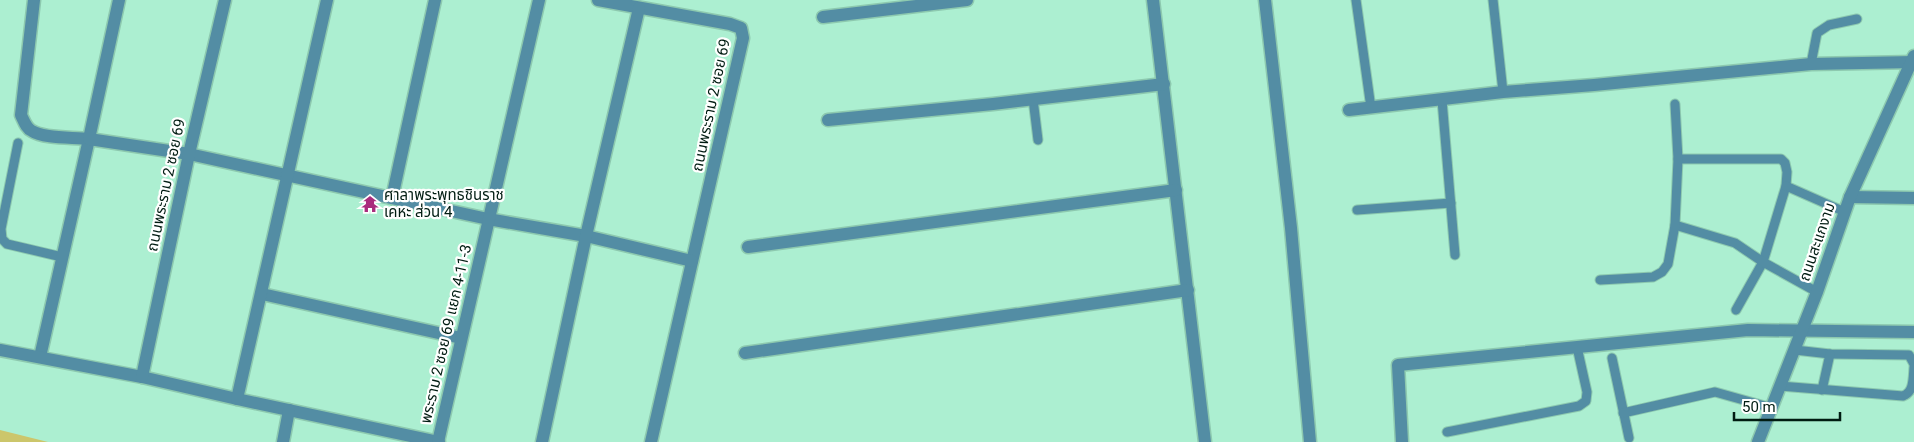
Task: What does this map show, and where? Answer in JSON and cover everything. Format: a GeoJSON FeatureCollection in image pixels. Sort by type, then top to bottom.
{"type":"FeatureCollection","features":[{"type":"Feature","properties":{"kind":"street"},"geometry":{"type":"LineString","coordinates":[[34,0],[21,114],[25,125],[32,132],[189,154],[287,177],[488,219],[586,236],[692,261]]}},
{"type":"Feature","properties":{"kind":"street"},"geometry":{"type":"LineString","coordinates":[[40,357],[119,0]]}},
{"type":"Feature","properties":{"kind":"street","name":"ถนนพระราม 2 ซอย 69"},"geometry":{"type":"LineString","coordinates":[[142,377],[189,154],[225,0]]}},
{"type":"Feature","properties":{"kind":"street"},"geometry":{"type":"LineString","coordinates":[[237,399],[262,294],[326,0]]}},
{"type":"Feature","properties":{"kind":"street"},"geometry":{"type":"LineString","coordinates":[[392,198],[435,0]]}},
{"type":"Feature","properties":{"kind":"street","name":"พระราม 2 ซอย 69 แยก 4-11-3"},"geometry":{"type":"LineString","coordinates":[[439,442],[539,0]]}},
{"type":"Feature","properties":{"kind":"street","name":"ถนนพระราม 2 ซอย 69"},"geometry":{"type":"LineString","coordinates":[[598,0],[730,24],[740,28],[743,38],[651,442]]}},
{"type":"Feature","properties":{"kind":"street"},"geometry":{"type":"LineString","coordinates":[[823,17],[967,0]]}},
{"type":"Feature","properties":{"kind":"street"},"geometry":{"type":"LineString","coordinates":[[1154,0],[1205,442]]}},
{"type":"Feature","properties":{"kind":"street"},"geometry":{"type":"LineString","coordinates":[[1266,0],[1291,228],[1310,442]]}},
{"type":"Feature","properties":{"kind":"street"},"geometry":{"type":"LineString","coordinates":[[542,442],[586,236],[639,8]]}},
{"type":"Feature","properties":{"kind":"street"},"geometry":{"type":"LineString","coordinates":[[1349,110],[1503,92],[1812,64],[1913,60]]}},
{"type":"Feature","properties":{"kind":"street","name":"ถนนสะแกงาม"},"geometry":{"type":"LineString","coordinates":[[1758,442],[1802,332],[1850,197],[1913,60]]}},
{"type":"Feature","properties":{"kind":"street"},"geometry":{"type":"LineString","coordinates":[[828,120],[1164,84]]}},
{"type":"Feature","properties":{"kind":"street"},"geometry":{"type":"LineString","coordinates":[[748,247],[1176,190]]}},
{"type":"Feature","properties":{"kind":"street"},"geometry":{"type":"LineString","coordinates":[[1850,197],[1914,198]]}},
{"type":"Feature","properties":{"kind":"street"},"geometry":{"type":"LineString","coordinates":[[745,353],[1188,290]]}},
{"type":"Feature","properties":{"kind":"street"},"geometry":{"type":"LineString","coordinates":[[262,294],[461,338]]}},
{"type":"Feature","properties":{"kind":"street"},"geometry":{"type":"LineString","coordinates":[[1402,442],[1398,365],[1748,330],[1914,332]]}},
{"type":"Feature","properties":{"kind":"street"},"geometry":{"type":"LineString","coordinates":[[0,350],[142,377],[439,442]]}},
{"type":"Feature","properties":{"kind":"street"},"geometry":{"type":"LineString","coordinates":[[283,442],[289,410]]}},
{"type":"Feature","properties":{"kind":"lane"},"geometry":{"type":"LineString","coordinates":[[1356,0],[1371,108]]}},
{"type":"Feature","properties":{"kind":"lane"},"geometry":{"type":"LineString","coordinates":[[1493,0],[1503,92]]}},
{"type":"Feature","properties":{"kind":"lane"},"geometry":{"type":"LineString","coordinates":[[1812,64],[1817,32],[1829,25],[1858,19]]}},
{"type":"Feature","properties":{"kind":"lane"},"geometry":{"type":"LineString","coordinates":[[1033,99],[1038,140]]}},
{"type":"Feature","properties":{"kind":"lane"},"geometry":{"type":"LineString","coordinates":[[1442,100],[1455,255]]}},
{"type":"Feature","properties":{"kind":"lane"},"geometry":{"type":"LineString","coordinates":[[1600,280],[1653,277],[1662,272],[1668,264],[1675,225],[1678,159],[1675,104]]}},
{"type":"Feature","properties":{"kind":"lane"},"geometry":{"type":"LineString","coordinates":[[18,143],[1,229],[2,239],[7,244],[62,256]]}},
{"type":"Feature","properties":{"kind":"lane"},"geometry":{"type":"LineString","coordinates":[[1678,159],[1781,159],[1785,163],[1787,172],[1786,186],[1763,262],[1736,310]]}},
{"type":"Feature","properties":{"kind":"lane"},"geometry":{"type":"LineString","coordinates":[[1786,186],[1845,212]]}},
{"type":"Feature","properties":{"kind":"lane"},"geometry":{"type":"LineString","coordinates":[[1357,210],[1451,203]]}},
{"type":"Feature","properties":{"kind":"lane"},"geometry":{"type":"LineString","coordinates":[[1675,225],[1735,243],[1763,262],[1817,292]]}},
{"type":"Feature","properties":{"kind":"lane"},"geometry":{"type":"LineString","coordinates":[[1447,432],[1580,406],[1586,401],[1587,392],[1577,347]]}},
{"type":"Feature","properties":{"kind":"lane"},"geometry":{"type":"LineString","coordinates":[[1780,386],[1903,396],[1909,394],[1913,389],[1914,366],[1909,355],[1830,354],[1795,350]]}},
{"type":"Feature","properties":{"kind":"lane"},"geometry":{"type":"LineString","coordinates":[[1822,390],[1830,354]]}},
{"type":"Feature","properties":{"kind":"lane"},"geometry":{"type":"LineString","coordinates":[[1612,358],[1629,438]]}},
{"type":"Feature","properties":{"kind":"lane"},"geometry":{"type":"LineString","coordinates":[[1623,413],[1715,392],[1772,408]]}},
{"type":"Feature","properties":{"kind":"shaded area"},"geometry":{"type":"Polygon","coordinates":[[[0,430],[48,442],[0,442],[0,430]]]}},
{"type":"Feature","properties":{"kind":"place","name":"ศาลาพระพุทธชินราช เคหะ ส่วน 4"},"geometry":{"type":"Point","coordinates":[370,204]}}]}
